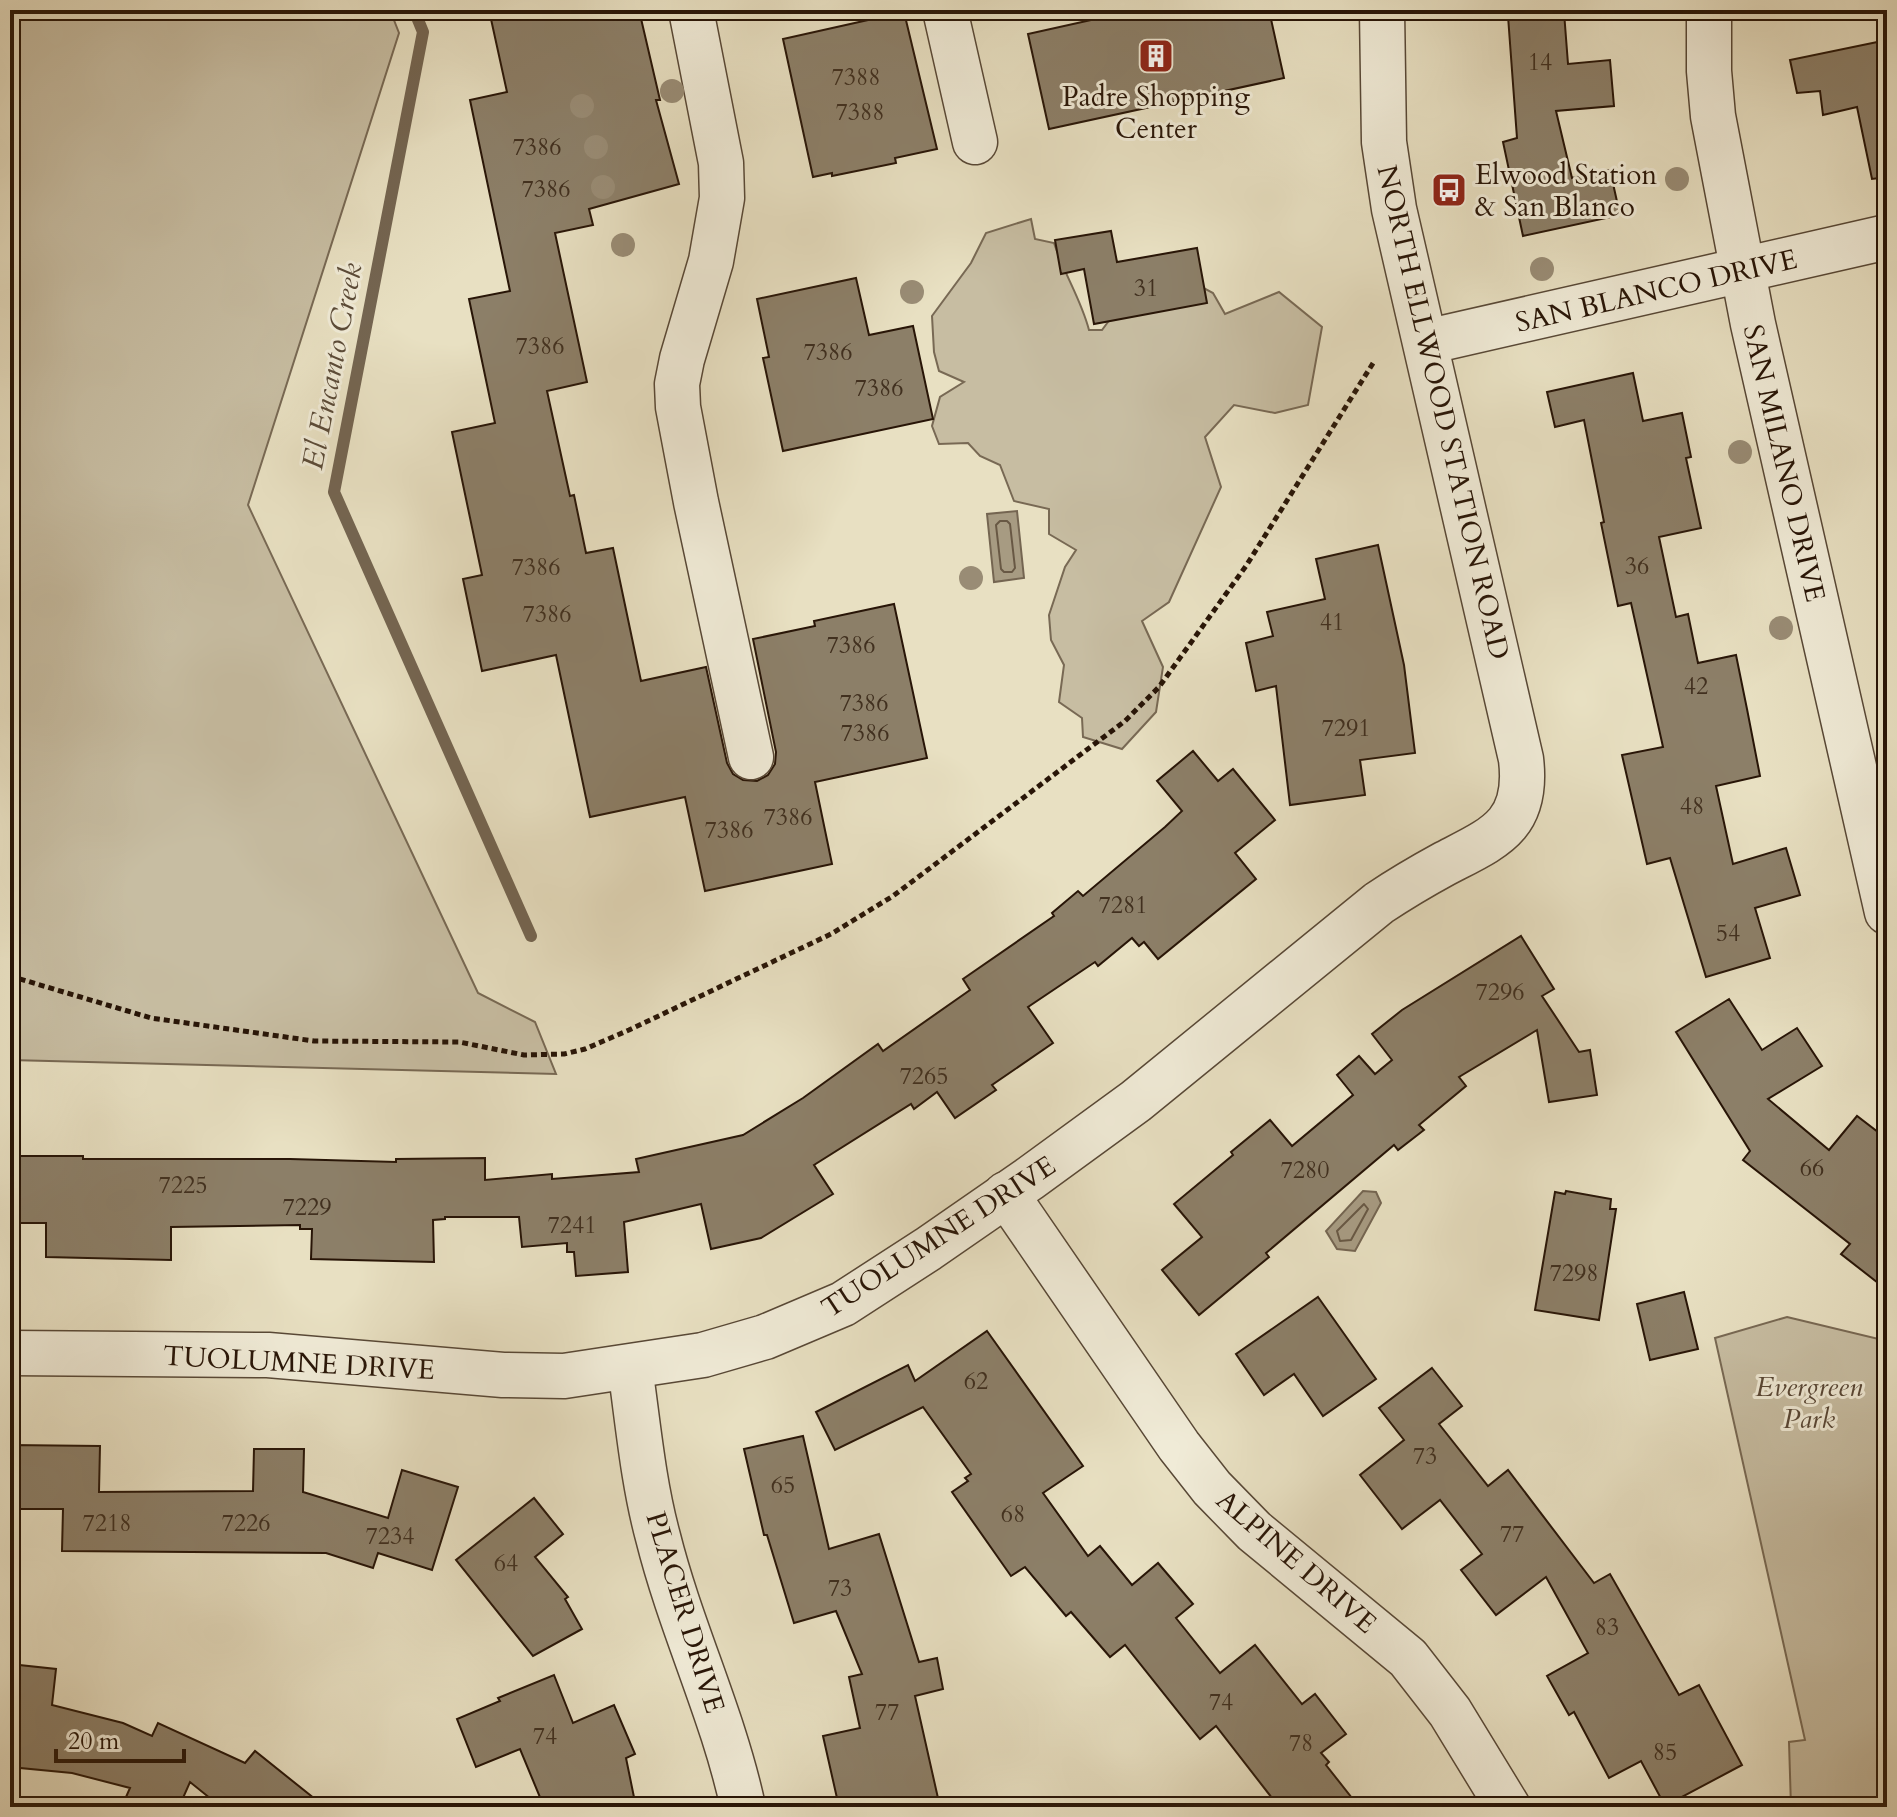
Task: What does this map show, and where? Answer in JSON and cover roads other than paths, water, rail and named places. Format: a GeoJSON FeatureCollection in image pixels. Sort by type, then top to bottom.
{"type":"FeatureCollection","features":[{"type":"Feature","properties":{"kind":"street"},"geometry":{"type":"LineString","coordinates":[[691,10],[719,151],[722,198],[711,261],[682,359],[677,384],[678,407],[751,757]]}},
{"type":"Feature","properties":{"kind":"street"},"geometry":{"type":"LineString","coordinates":[[945,10],[975,142]]}},
{"type":"Feature","properties":{"kind":"street","name":"NORTH ELLWOOD STATION ROAD"},"geometry":{"type":"LineString","coordinates":[[1382,10],[1384,142],[1394,209],[1517,736],[1524,778],[1516,810]]}},
{"type":"Feature","properties":{"kind":"street","name":"SAN MILANO DRIVE"},"geometry":{"type":"LineString","coordinates":[[1709,10],[1713,116],[1743,270],[1887,912]]}},
{"type":"Feature","properties":{"kind":"street","name":"SAN BLANCO DRIVE"},"geometry":{"type":"LineString","coordinates":[[1426,342],[1887,237]]}},
{"type":"Feature","properties":{"kind":"street","name":"TUOLUMNE DRIVE"},"geometry":{"type":"LineString","coordinates":[[10,1353],[268,1355],[503,1375],[564,1376],[703,1355],[765,1337],[843,1304],[886,1278],[1006,1194],[1136,1101],[1379,903],[1496,837],[1516,810]]}},
{"type":"Feature","properties":{"kind":"street","name":"ALPINE DRIVE"},"geometry":{"type":"LineString","coordinates":[[1006,1194],[1179,1446],[1212,1488],[1254,1531],[1408,1658],[1450,1712],[1508,1807]]}},
{"type":"Feature","properties":{"kind":"street","name":"PLACER DRIVE"},"geometry":{"type":"LineString","coordinates":[[630,1367],[657,1534],[732,1760],[743,1807]]}},
{"type":"Feature","properties":{"kind":"water"},"geometry":{"type":"Polygon","coordinates":[[[1017,511],[1024,578],[994,582],[987,514],[1017,511]]]}},
{"type":"Feature","properties":{"kind":"water"},"geometry":{"type":"Polygon","coordinates":[[[1363,1191],[1376,1192],[1381,1203],[1355,1251],[1337,1249],[1326,1231],[1363,1191]]]}},
{"type":"Feature","properties":{"kind":"waterway","name":"El Encanto Creek"},"geometry":{"type":"LineString","coordinates":[[414,10],[423,32],[334,492],[531,936]]}},
{"type":"Feature","properties":{"kind":"place","name":"Padre Shopping Center"},"geometry":{"type":"Point","coordinates":[1156,56]}},
{"type":"Feature","properties":{"kind":"place","name":"Elwood Station & San Blanco"},"geometry":{"type":"Point","coordinates":[1449,190]}},
{"type":"Feature","properties":{"kind":"park label","name":"Evergreen Park"},"geometry":{"type":"Point","coordinates":[1809,1402]}}]}
